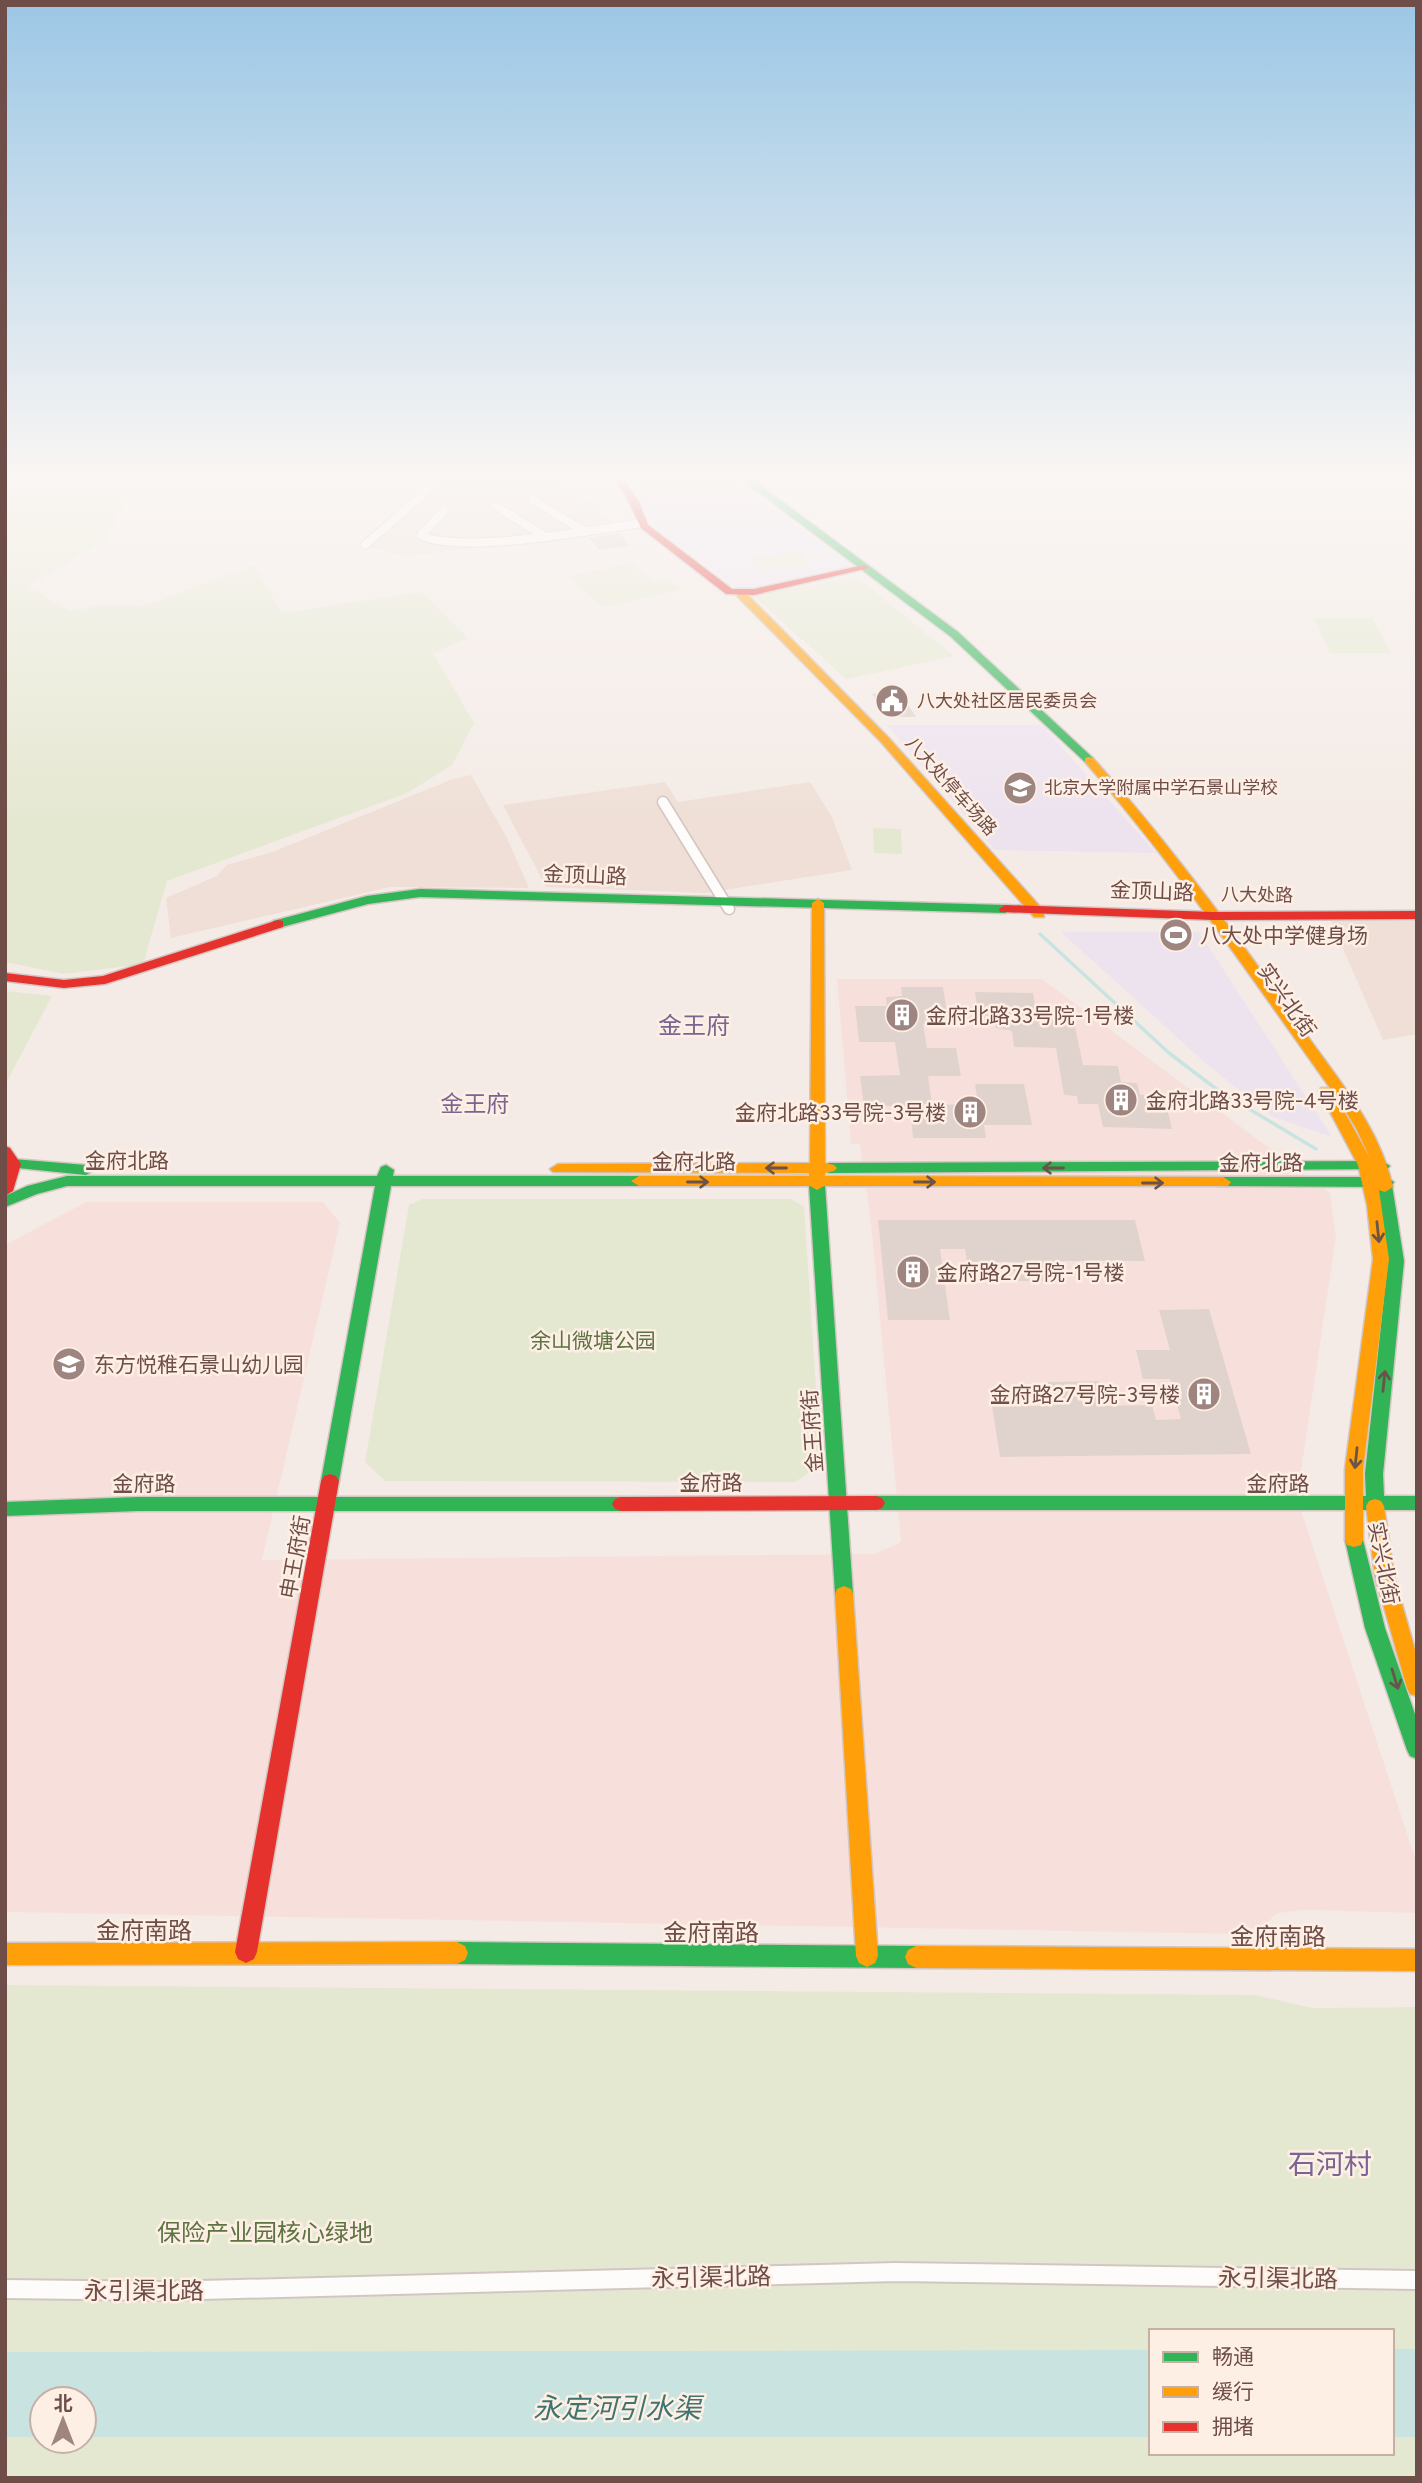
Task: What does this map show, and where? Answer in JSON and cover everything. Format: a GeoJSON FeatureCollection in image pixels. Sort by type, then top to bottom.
{"type":"FeatureCollection","features":[{"type":"Feature","properties":{"kind":"street","name":"八大处停车场路"},"geometry":{"type":"LineString","coordinates":[[724,590],[741,594],[875,730],[1038,913]]}},
{"type":"Feature","properties":{"kind":"street"},"geometry":{"type":"LineString","coordinates":[[741,594],[761,590]]}},
{"type":"Feature","properties":{"kind":"street","name":"八大处路"},"geometry":{"type":"LineString","coordinates":[[893,590],[985,660],[1073,742],[1164,847],[1213,916],[1417,915]]}},
{"type":"Feature","properties":{"kind":"street"},"geometry":{"type":"LineString","coordinates":[[663,802],[727,904]]}},
{"type":"Feature","properties":{"kind":"street","name":"金顶山路"},"geometry":{"type":"LineString","coordinates":[[5,977],[64,984],[105,980],[338,906],[395,896],[457,892],[818,907],[1213,916]]}},
{"type":"Feature","properties":{"kind":"street","name":"金王府街"},"geometry":{"type":"LineString","coordinates":[[818,907],[817,1175],[867,1956]]}},
{"type":"Feature","properties":{"kind":"street","name":"实兴北街"},"geometry":{"type":"LineString","coordinates":[[1213,916],[1212,931],[1330,1097],[1376,1174],[1396,1261],[1373,1504],[1376,1542],[1388,1597],[1417,1688]]}},
{"type":"Feature","properties":{"kind":"street"},"geometry":{"type":"LineString","coordinates":[[5,1191],[9,1157]]}},
{"type":"Feature","properties":{"kind":"street","name":"金府北路"},"geometry":{"type":"LineString","coordinates":[[9,1157],[65,1170],[386,1175],[1376,1174]]}},
{"type":"Feature","properties":{"kind":"street","name":"实兴北街"},"geometry":{"type":"LineString","coordinates":[[1376,1174],[1381,1258],[1357,1443],[1353,1532],[1360,1572],[1417,1750]]}},
{"type":"Feature","properties":{"kind":"street","name":"金府北路"},"geometry":{"type":"LineString","coordinates":[[5,1202],[32,1190],[67,1181],[386,1175]]}},
{"type":"Feature","properties":{"kind":"street","name":"申王府街"},"geometry":{"type":"LineString","coordinates":[[246,1952],[386,1175]]}},
{"type":"Feature","properties":{"kind":"street","name":"金府路"},"geometry":{"type":"LineString","coordinates":[[5,1509],[74,1504],[1417,1503]]}},
{"type":"Feature","properties":{"kind":"street","name":"金府南路"},"geometry":{"type":"LineString","coordinates":[[5,1954],[246,1952],[1417,1960]]}},
{"type":"Feature","properties":{"kind":"street","name":"永引渠北路"},"geometry":{"type":"LineString","coordinates":[[5,2290],[164,2291],[896,2272],[1417,2280]]}},
{"type":"Feature","properties":{"kind":"shaded area","name":"北京大学附属中学石景山学校"},"geometry":{"type":"Polygon","coordinates":[[[887,725],[1042,725],[1156,853],[995,850],[887,725]]]}},
{"type":"Feature","properties":{"kind":"shaded area"},"geometry":{"type":"Polygon","coordinates":[[[471,775],[507,838],[529,888],[390,887],[171,938],[166,898],[217,876],[227,865],[275,851],[453,779],[471,775]]]}},
{"type":"Feature","properties":{"kind":"shaded area"},"geometry":{"type":"Polygon","coordinates":[[[665,782],[678,802],[810,782],[832,817],[852,870],[705,893],[546,887],[503,805],[665,782]]]}},
{"type":"Feature","properties":{"kind":"shaded area"},"geometry":{"type":"Polygon","coordinates":[[[1331,921],[1417,921],[1417,1034],[1383,1040],[1331,921]]]}},
{"type":"Feature","properties":{"kind":"shaded area"},"geometry":{"type":"Polygon","coordinates":[[[1061,932],[1199,932],[1332,1137],[1273,1117],[1203,1061],[1061,932]]]}},
{"type":"Feature","properties":{"kind":"shaded area"},"geometry":{"type":"Polygon","coordinates":[[[837,979],[1042,979],[1330,1193],[1336,1237],[1297,1498],[1417,1864],[1417,1913],[1305,1910],[1278,1913],[1264,1925],[1236,1934],[5,1912],[5,1245],[86,1202],[323,1202],[340,1223],[262,1560],[874,1554],[901,1542],[871,1224],[860,1144],[851,1144],[837,979]]]}},
{"type":"Feature","properties":{"kind":"green space"},"geometry":{"type":"Polygon","coordinates":[[[5,590],[33,590],[70,611],[102,605],[145,606],[188,590],[269,590],[282,613],[422,592],[468,638],[433,653],[474,723],[452,765],[407,793],[167,881],[143,964],[64,974],[5,962],[5,590]]]}},
{"type":"Feature","properties":{"kind":"green space"},"geometry":{"type":"Polygon","coordinates":[[[584,590],[682,590],[602,607],[584,590]]]}},
{"type":"Feature","properties":{"kind":"green space"},"geometry":{"type":"Polygon","coordinates":[[[785,590],[873,590],[954,656],[846,679],[754,596],[785,590]]]}},
{"type":"Feature","properties":{"kind":"green space"},"geometry":{"type":"Polygon","coordinates":[[[1314,618],[1372,618],[1391,653],[1330,653],[1314,618]]]}},
{"type":"Feature","properties":{"kind":"green space"},"geometry":{"type":"Polygon","coordinates":[[[873,828],[901,829],[902,854],[874,853],[873,828]]]}},
{"type":"Feature","properties":{"kind":"green space"},"geometry":{"type":"Polygon","coordinates":[[[5,991],[52,996],[5,1085],[5,991]]]}},
{"type":"Feature","properties":{"kind":"green space","name":"余山微塘公园"},"geometry":{"type":"Polygon","coordinates":[[[422,1199],[790,1199],[804,1206],[821,1465],[795,1482],[385,1481],[365,1462],[409,1205],[422,1199]]]}},
{"type":"Feature","properties":{"kind":"green space","name":"保险产业园核心绿地"},"geometry":{"type":"Polygon","coordinates":[[[5,1985],[1255,1995],[1312,2008],[1417,2007],[1417,2478],[5,2478],[5,1985]]]}},
{"type":"Feature","properties":{"kind":"water"},"geometry":{"type":"Polygon","coordinates":[[[1394,2349],[1417,2349],[1417,2437],[1394,2437],[1394,2349]]]}},
{"type":"Feature","properties":{"kind":"water","name":"永定河引水渠"},"geometry":{"type":"Polygon","coordinates":[[[1149,2350],[1149,2437],[98,2437],[98,2385],[28,2385],[28,2437],[5,2437],[5,2352],[1149,2350]]]}},
{"type":"Feature","properties":{"kind":"building","name":"八大处社区居民委员会"},"geometry":{"type":"Polygon","coordinates":[[[898,690],[916,717],[889,717],[872,694],[898,690]]]}},
{"type":"Feature","properties":{"kind":"building"},"geometry":{"type":"Polygon","coordinates":[[[901,987],[943,987],[949,1024],[923,1024],[927,1048],[956,1048],[961,1076],[928,1076],[932,1105],[978,1104],[975,1084],[1024,1084],[1032,1125],[984,1125],[986,1138],[913,1138],[910,1106],[864,1106],[860,1076],[900,1075],[895,1042],[859,1042],[855,1006],[887,1006],[886,997],[902,996],[901,987]]]}},
{"type":"Feature","properties":{"kind":"building"},"geometry":{"type":"Polygon","coordinates":[[[975,992],[1033,993],[1036,1010],[1051,1011],[1053,1021],[1074,1022],[1083,1065],[1118,1066],[1121,1082],[1137,1083],[1140,1095],[1164,1095],[1172,1129],[1103,1127],[1098,1104],[1078,1104],[1077,1096],[1064,1095],[1056,1048],[1014,1047],[1012,1031],[996,1028],[995,1021],[979,1021],[975,992]]]}},
{"type":"Feature","properties":{"kind":"building","name":"金府路27号院-1号楼"},"geometry":{"type":"Polygon","coordinates":[[[878,1220],[1135,1220],[1145,1261],[1056,1261],[1060,1281],[1015,1281],[1012,1262],[967,1262],[965,1249],[940,1249],[950,1320],[888,1320],[878,1220]]]}},
{"type":"Feature","properties":{"kind":"building","name":"金府路27号院-3号楼"},"geometry":{"type":"Polygon","coordinates":[[[1209,1309],[1251,1454],[1000,1457],[992,1406],[1051,1406],[1046,1382],[1099,1381],[1104,1406],[1152,1405],[1156,1420],[1181,1419],[1170,1379],[1143,1379],[1136,1350],[1170,1350],[1159,1310],[1209,1309]]]}},
{"type":"Feature","properties":{"kind":"waterway"},"geometry":{"type":"LineString","coordinates":[[1040,934],[1169,1053],[1219,1091],[1316,1149]]}},
{"type":"Feature","properties":{"kind":"traffic: fast"},"geometry":{"type":"LineString","coordinates":[[895,590],[954,634],[1089,760]]}},
{"type":"Feature","properties":{"kind":"traffic: fast"},"geometry":{"type":"LineString","coordinates":[[278,924],[367,900],[420,893],[1005,909]]}},
{"type":"Feature","properties":{"kind":"traffic: fast"},"geometry":{"type":"LineString","coordinates":[[13,1164],[86,1170]]}},
{"type":"Feature","properties":{"kind":"traffic: fast"},"geometry":{"type":"LineString","coordinates":[[829,1168],[1382,1166]]}},
{"type":"Feature","properties":{"kind":"traffic: fast"},"geometry":{"type":"LineString","coordinates":[[330,1481],[386,1170]]}},
{"type":"Feature","properties":{"kind":"traffic: fast"},"geometry":{"type":"LineString","coordinates":[[5,1202],[32,1190],[67,1181],[639,1181]]}},
{"type":"Feature","properties":{"kind":"traffic: fast"},"geometry":{"type":"LineString","coordinates":[[1223,1182],[1386,1182]]}},
{"type":"Feature","properties":{"kind":"traffic: fast"},"geometry":{"type":"LineString","coordinates":[[817,1185],[844,1594]]}},
{"type":"Feature","properties":{"kind":"traffic: fast"},"geometry":{"type":"LineString","coordinates":[[1375,1506],[1374,1474],[1396,1261],[1385,1187]]}},
{"type":"Feature","properties":{"kind":"traffic: fast"},"geometry":{"type":"LineString","coordinates":[[876,1503],[1417,1503]]}},
{"type":"Feature","properties":{"kind":"traffic: fast"},"geometry":{"type":"LineString","coordinates":[[5,1509],[138,1504],[621,1504]]}},
{"type":"Feature","properties":{"kind":"traffic: fast"},"geometry":{"type":"LineString","coordinates":[[1354,1540],[1375,1628],[1417,1750]]}},
{"type":"Feature","properties":{"kind":"traffic: fast"},"geometry":{"type":"LineString","coordinates":[[457,1953],[916,1957]]}},
{"type":"Feature","properties":{"kind":"traffic: slow"},"geometry":{"type":"LineString","coordinates":[[741,594],[884,739],[1039,914]]}},
{"type":"Feature","properties":{"kind":"traffic: slow"},"geometry":{"type":"LineString","coordinates":[[1089,760],[1200,896],[1353,1109],[1373,1147],[1385,1187]]}},
{"type":"Feature","properties":{"kind":"traffic: slow"},"geometry":{"type":"LineString","coordinates":[[817,1185],[818,903]]}},
{"type":"Feature","properties":{"kind":"traffic: slow"},"geometry":{"type":"LineString","coordinates":[[1326,1091],[1366,1165],[1375,1205],[1381,1259],[1354,1469],[1354,1540]]}},
{"type":"Feature","properties":{"kind":"traffic: slow"},"geometry":{"type":"LineString","coordinates":[[558,1169],[829,1168]]}},
{"type":"Feature","properties":{"kind":"traffic: slow"},"geometry":{"type":"LineString","coordinates":[[639,1181],[1223,1182]]}},
{"type":"Feature","properties":{"kind":"traffic: slow"},"geometry":{"type":"LineString","coordinates":[[1375,1506],[1384,1576],[1417,1688]]}},
{"type":"Feature","properties":{"kind":"traffic: slow"},"geometry":{"type":"LineString","coordinates":[[844,1594],[867,1956]]}},
{"type":"Feature","properties":{"kind":"traffic: slow"},"geometry":{"type":"LineString","coordinates":[[5,1954],[457,1953]]}},
{"type":"Feature","properties":{"kind":"traffic: slow"},"geometry":{"type":"LineString","coordinates":[[916,1957],[1417,1960]]}},
{"type":"Feature","properties":{"kind":"traffic: jam"},"geometry":{"type":"LineString","coordinates":[[727,590],[730,592],[764,590]]}},
{"type":"Feature","properties":{"kind":"traffic: jam"},"geometry":{"type":"LineString","coordinates":[[1005,909],[1213,916],[1417,915]]}},
{"type":"Feature","properties":{"kind":"traffic: jam"},"geometry":{"type":"LineString","coordinates":[[5,977],[64,984],[105,980],[278,924]]}},
{"type":"Feature","properties":{"kind":"traffic: jam"},"geometry":{"type":"LineString","coordinates":[[5,1151],[13,1164],[5,1191]]}},
{"type":"Feature","properties":{"kind":"traffic: jam"},"geometry":{"type":"LineString","coordinates":[[246,1952],[330,1481]]}},
{"type":"Feature","properties":{"kind":"traffic: jam"},"geometry":{"type":"LineString","coordinates":[[621,1504],[876,1503]]}},
{"type":"Feature","properties":{"kind":"place","name":"八大处社区居民委员会"},"geometry":{"type":"Point","coordinates":[892,701]}},
{"type":"Feature","properties":{"kind":"place","name":"北京大学附属中学石景山学校"},"geometry":{"type":"Point","coordinates":[1020,788]}},
{"type":"Feature","properties":{"kind":"place","name":"八大处中学健身场"},"geometry":{"type":"Point","coordinates":[1176,935]}},
{"type":"Feature","properties":{"kind":"place","name":"金府北路33号院-1号楼"},"geometry":{"type":"Point","coordinates":[902,1015]}},
{"type":"Feature","properties":{"kind":"place","name":"金府北路33号院-4号楼"},"geometry":{"type":"Point","coordinates":[1121,1100]}},
{"type":"Feature","properties":{"kind":"place","name":"金府北路33号院-3号楼"},"geometry":{"type":"Point","coordinates":[970,1112]}},
{"type":"Feature","properties":{"kind":"place","name":"金府路27号院-1号楼"},"geometry":{"type":"Point","coordinates":[913,1272]}},
{"type":"Feature","properties":{"kind":"place","name":"东方悦稚石景山幼儿园"},"geometry":{"type":"Point","coordinates":[69,1364]}},
{"type":"Feature","properties":{"kind":"place","name":"金府路27号院-3号楼"},"geometry":{"type":"Point","coordinates":[1204,1394]}},
{"type":"Feature","properties":{"kind":"district","name":"金王府"},"geometry":{"type":"Point","coordinates":[694,1025]}},
{"type":"Feature","properties":{"kind":"district","name":"金王府"},"geometry":{"type":"Point","coordinates":[475,1104]}},
{"type":"Feature","properties":{"kind":"district","name":"石河村"},"geometry":{"type":"Point","coordinates":[1330,2164]}}]}
